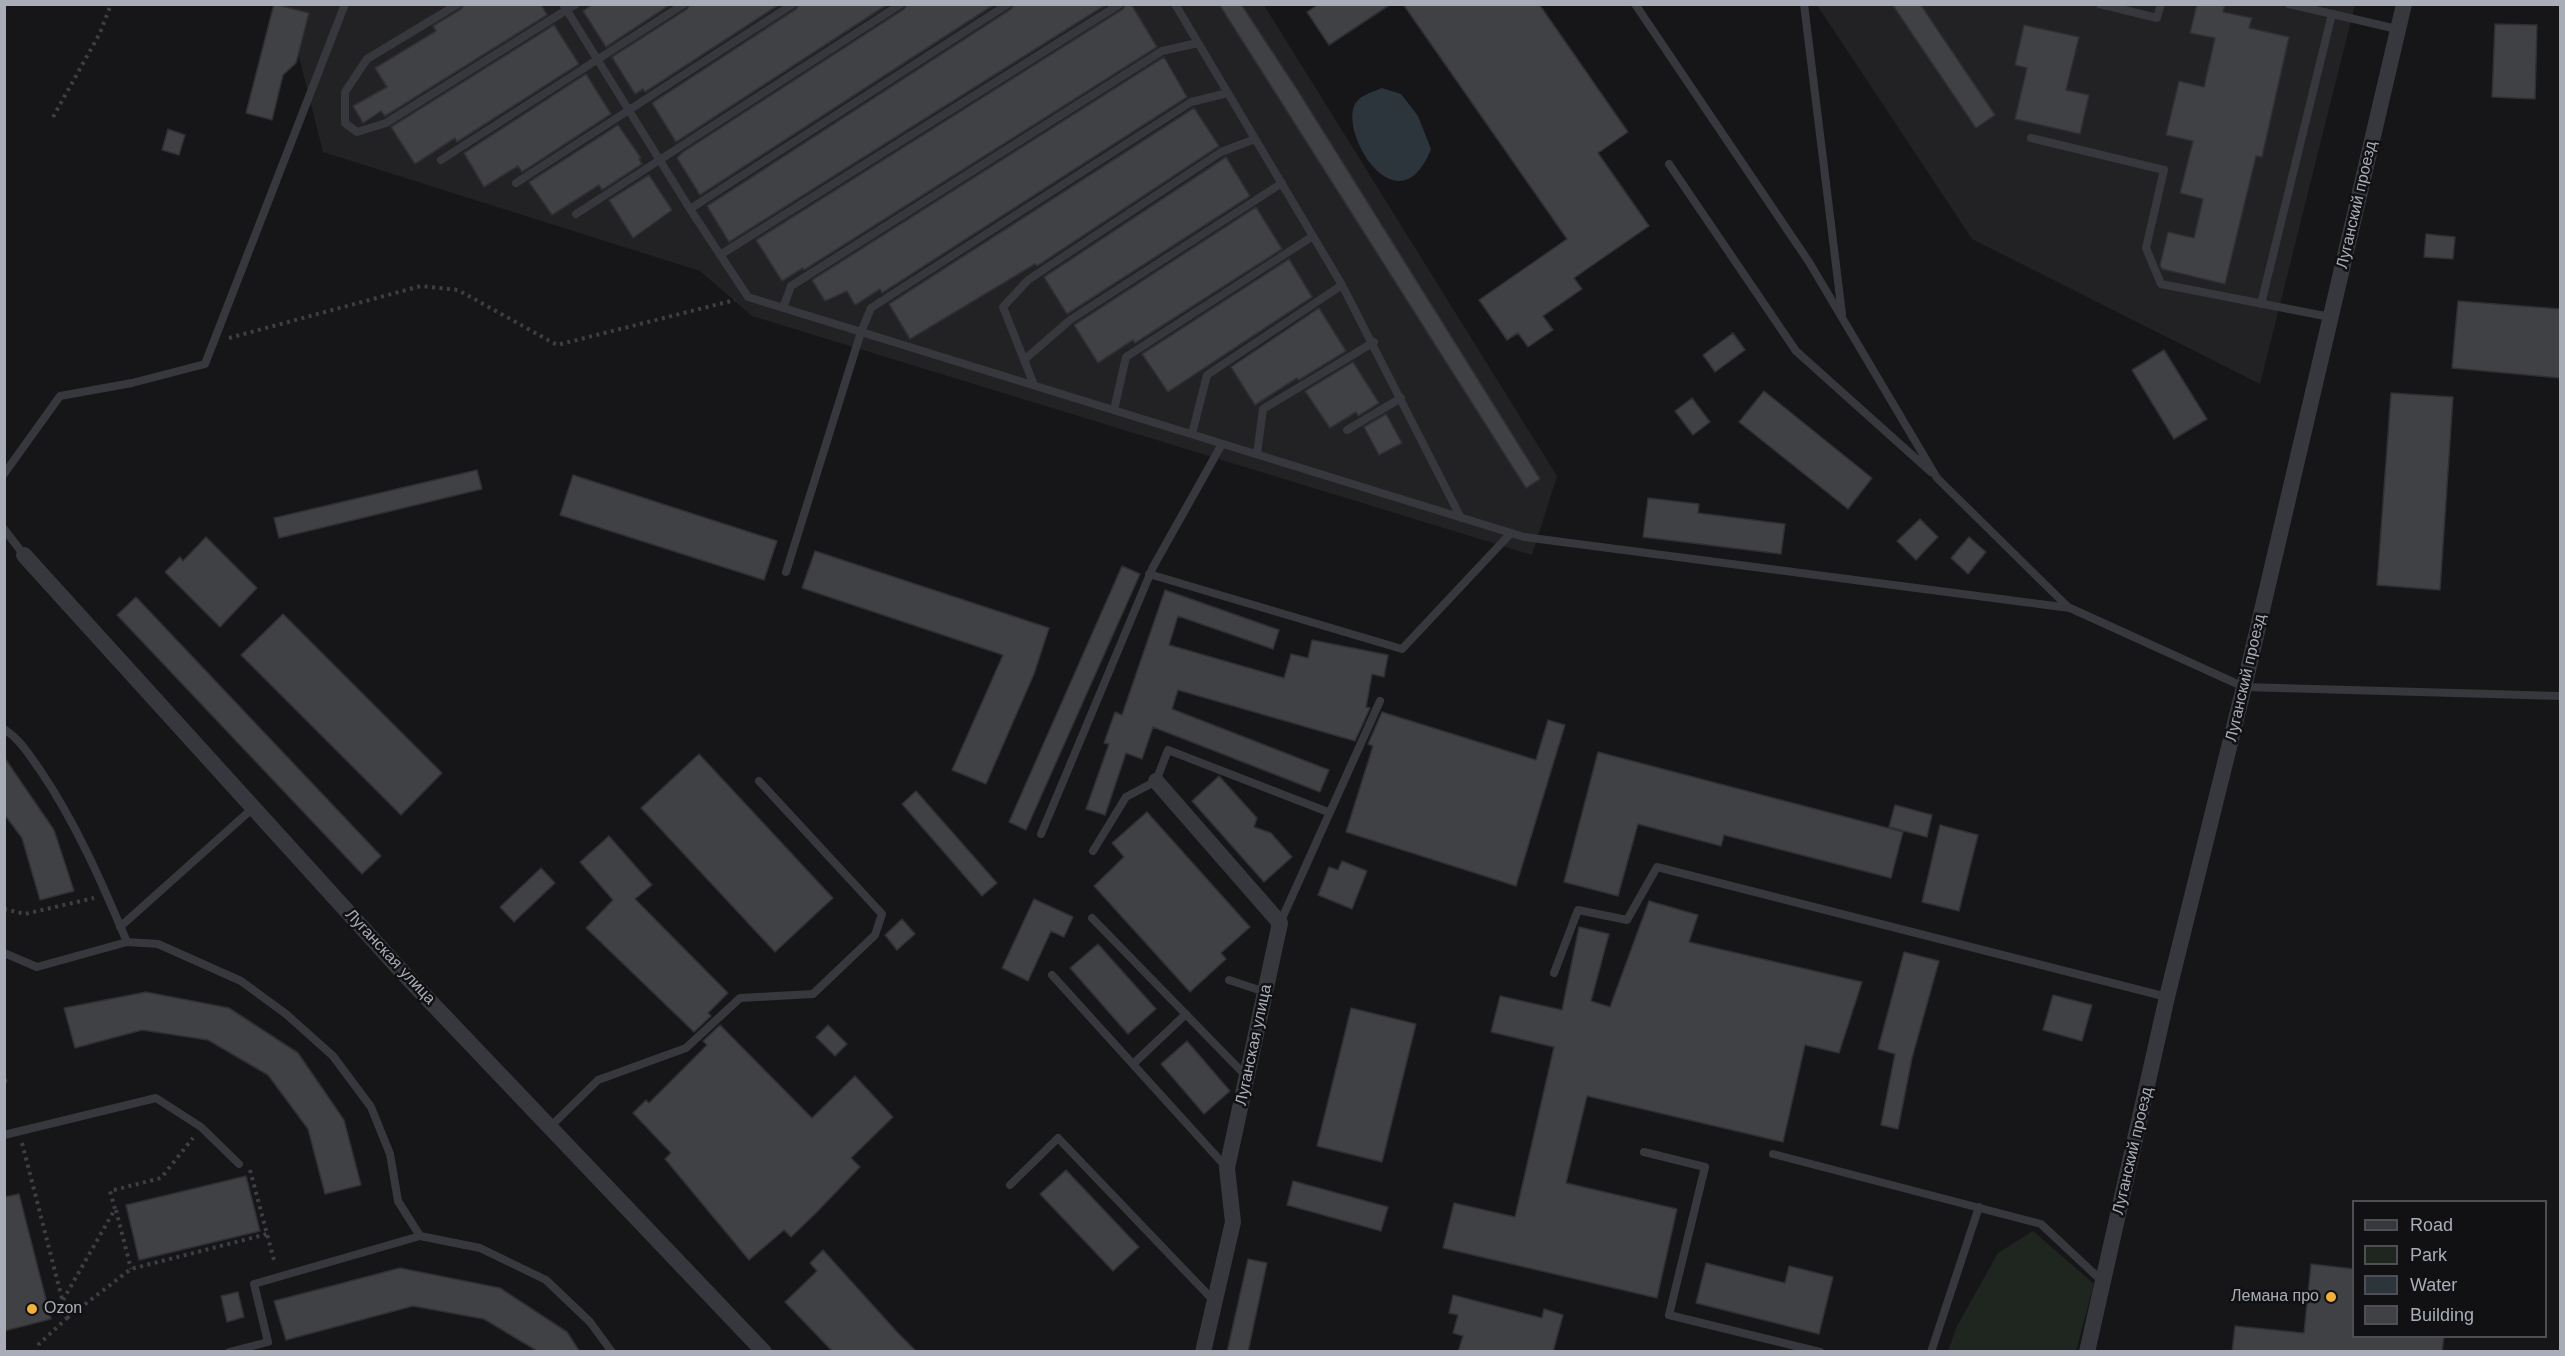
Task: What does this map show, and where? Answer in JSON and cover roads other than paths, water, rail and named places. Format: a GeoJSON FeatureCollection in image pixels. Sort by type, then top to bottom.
{"type":"FeatureCollection","features":[{"type":"Feature","properties":{"kind":"street","name":"Луганский проезд"},"geometry":{"type":"LineString","coordinates":[[2087,1352],[2167,997],[2244,687],[2404,4]]}},
{"type":"Feature","properties":{"kind":"street","name":"Луганская улица"},"geometry":{"type":"LineString","coordinates":[[24,555],[405,975],[764,1352]]}},
{"type":"Feature","properties":{"kind":"street"},"geometry":{"type":"LineString","coordinates":[[1156,781],[1280,923]]}},
{"type":"Feature","properties":{"kind":"street","name":"Луганская улица"},"geometry":{"type":"LineString","coordinates":[[1203,1352],[1233,1222],[1227,1168],[1280,923]]}},
{"type":"Feature","properties":{"kind":"lane"},"geometry":{"type":"LineString","coordinates":[[4,474],[60,396],[132,382],[205,364],[345,4]]}},
{"type":"Feature","properties":{"kind":"lane"},"geometry":{"type":"LineString","coordinates":[[458,4],[367,59],[345,92],[345,123],[357,132],[386,123],[565,8],[576,4]]}},
{"type":"Feature","properties":{"kind":"lane"},"geometry":{"type":"LineString","coordinates":[[441,160],[684,4]]}},
{"type":"Feature","properties":{"kind":"lane"},"geometry":{"type":"LineString","coordinates":[[516,183],[793,4]]}},
{"type":"Feature","properties":{"kind":"lane"},"geometry":{"type":"LineString","coordinates":[[576,214],[901,4]]}},
{"type":"Feature","properties":{"kind":"lane"},"geometry":{"type":"LineString","coordinates":[[690,209],[1008,4]]}},
{"type":"Feature","properties":{"kind":"lane"},"geometry":{"type":"LineString","coordinates":[[720,255],[1120,4]]}},
{"type":"Feature","properties":{"kind":"lane"},"geometry":{"type":"LineString","coordinates":[[1175,4],[1374,342],[1461,518]]}},
{"type":"Feature","properties":{"kind":"lane"},"geometry":{"type":"LineString","coordinates":[[1635,4],[1809,262],[1937,478]]}},
{"type":"Feature","properties":{"kind":"lane"},"geometry":{"type":"LineString","coordinates":[[1804,4],[1842,320]]}},
{"type":"Feature","properties":{"kind":"lane"},"geometry":{"type":"LineString","coordinates":[[2100,4],[2157,18],[2161,4]]}},
{"type":"Feature","properties":{"kind":"lane"},"geometry":{"type":"LineString","coordinates":[[2289,4],[2397,30]]}},
{"type":"Feature","properties":{"kind":"lane"},"geometry":{"type":"LineString","coordinates":[[565,8],[690,209],[748,297],[1524,537],[2070,608],[2244,687],[2560,696]]}},
{"type":"Feature","properties":{"kind":"lane"},"geometry":{"type":"LineString","coordinates":[[2261,304],[2332,14]]}},
{"type":"Feature","properties":{"kind":"lane"},"geometry":{"type":"LineString","coordinates":[[783,308],[791,286],[1162,51],[1198,43]]}},
{"type":"Feature","properties":{"kind":"lane"},"geometry":{"type":"LineString","coordinates":[[786,572],[861,332],[871,308],[1191,102],[1228,93]]}},
{"type":"Feature","properties":{"kind":"lane"},"geometry":{"type":"LineString","coordinates":[[2031,138],[2164,170],[2146,248],[2161,284],[2330,317]]}},
{"type":"Feature","properties":{"kind":"lane"},"geometry":{"type":"LineString","coordinates":[[1034,385],[1003,307],[1028,280],[1221,153],[1255,139]]}},
{"type":"Feature","properties":{"kind":"lane"},"geometry":{"type":"LineString","coordinates":[[1669,164],[1796,351],[1937,478],[2070,608]]}},
{"type":"Feature","properties":{"kind":"lane"},"geometry":{"type":"LineString","coordinates":[[1024,360],[1070,320],[1282,183]]}},
{"type":"Feature","properties":{"kind":"lane"},"geometry":{"type":"LineString","coordinates":[[1114,410],[1126,357],[1313,236]]}},
{"type":"Feature","properties":{"kind":"lane"},"geometry":{"type":"LineString","coordinates":[[1192,434],[1207,375],[1342,285]]}},
{"type":"Feature","properties":{"kind":"lane"},"geometry":{"type":"LineString","coordinates":[[1257,454],[1263,409],[1374,342]]}},
{"type":"Feature","properties":{"kind":"lane"},"geometry":{"type":"LineString","coordinates":[[1347,430],[1401,398]]}},
{"type":"Feature","properties":{"kind":"lane"},"geometry":{"type":"LineString","coordinates":[[1041,834],[1149,574],[1222,444]]}},
{"type":"Feature","properties":{"kind":"lane"},"geometry":{"type":"LineString","coordinates":[[4,529],[24,555]]}},
{"type":"Feature","properties":{"kind":"lane"},"geometry":{"type":"LineString","coordinates":[[1149,574],[1402,649],[1510,533]]}},
{"type":"Feature","properties":{"kind":"lane"},"geometry":{"type":"LineString","coordinates":[[1280,923],[1380,701]]}},
{"type":"Feature","properties":{"kind":"lane"},"geometry":{"type":"LineString","coordinates":[[4,729],[18,738],[59,798],[107,895],[127,942]]}},
{"type":"Feature","properties":{"kind":"lane"},"geometry":{"type":"LineString","coordinates":[[1093,851],[1126,797],[1156,781],[1168,750],[1328,813]]}},
{"type":"Feature","properties":{"kind":"lane"},"geometry":{"type":"LineString","coordinates":[[550,1127],[598,1080],[686,1048],[740,998],[813,994],[875,935],[882,914],[759,781]]}},
{"type":"Feature","properties":{"kind":"lane"},"geometry":{"type":"LineString","coordinates":[[120,927],[253,808]]}},
{"type":"Feature","properties":{"kind":"lane"},"geometry":{"type":"LineString","coordinates":[[1554,973],[1578,910],[1627,920],[1657,867],[2167,997]]}},
{"type":"Feature","properties":{"kind":"lane"},"geometry":{"type":"LineString","coordinates":[[1092,918],[1247,1077]]}},
{"type":"Feature","properties":{"kind":"lane"},"geometry":{"type":"LineString","coordinates":[[4,953],[37,968],[127,942],[158,944],[241,981],[286,1014],[333,1056],[371,1107],[390,1154],[399,1201],[420,1236]]}},
{"type":"Feature","properties":{"kind":"lane"},"geometry":{"type":"LineString","coordinates":[[1052,975],[1227,1168]]}},
{"type":"Feature","properties":{"kind":"lane"},"geometry":{"type":"LineString","coordinates":[[1229,981],[1265,992]]}},
{"type":"Feature","properties":{"kind":"lane"},"geometry":{"type":"LineString","coordinates":[[1132,1064],[1186,1014]]}},
{"type":"Feature","properties":{"kind":"lane"},"geometry":{"type":"LineString","coordinates":[[4,1135],[156,1098],[201,1127],[239,1164]]}},
{"type":"Feature","properties":{"kind":"lane"},"geometry":{"type":"LineString","coordinates":[[1010,1185],[1058,1138],[1215,1303]]}},
{"type":"Feature","properties":{"kind":"lane"},"geometry":{"type":"LineString","coordinates":[[1644,1152],[1705,1167],[1669,1315],[1783,1347],[1820,1352]]}},
{"type":"Feature","properties":{"kind":"lane"},"geometry":{"type":"LineString","coordinates":[[1773,1154],[2041,1224],[2103,1282]]}},
{"type":"Feature","properties":{"kind":"lane"},"geometry":{"type":"LineString","coordinates":[[1931,1352],[1979,1207]]}},
{"type":"Feature","properties":{"kind":"lane"},"geometry":{"type":"LineString","coordinates":[[229,1352],[268,1342],[254,1284],[420,1236],[480,1248],[546,1280],[590,1322],[612,1352]]}},
{"type":"Feature","properties":{"kind":"water"},"geometry":{"type":"Polygon","coordinates":[[[1382,88],[1401,94],[1418,116],[1431,149],[1418,172],[1403,180],[1389,179],[1375,168],[1364,153],[1356,136],[1352,118],[1355,104],[1363,96],[1382,88]]]}},
{"type":"Feature","properties":{"kind":"place","name":"Лемана про"},"geometry":{"type":"Point","coordinates":[2331,1297]}},
{"type":"Feature","properties":{"kind":"place","name":"Ozon"},"geometry":{"type":"Point","coordinates":[32,1309]}}]}
